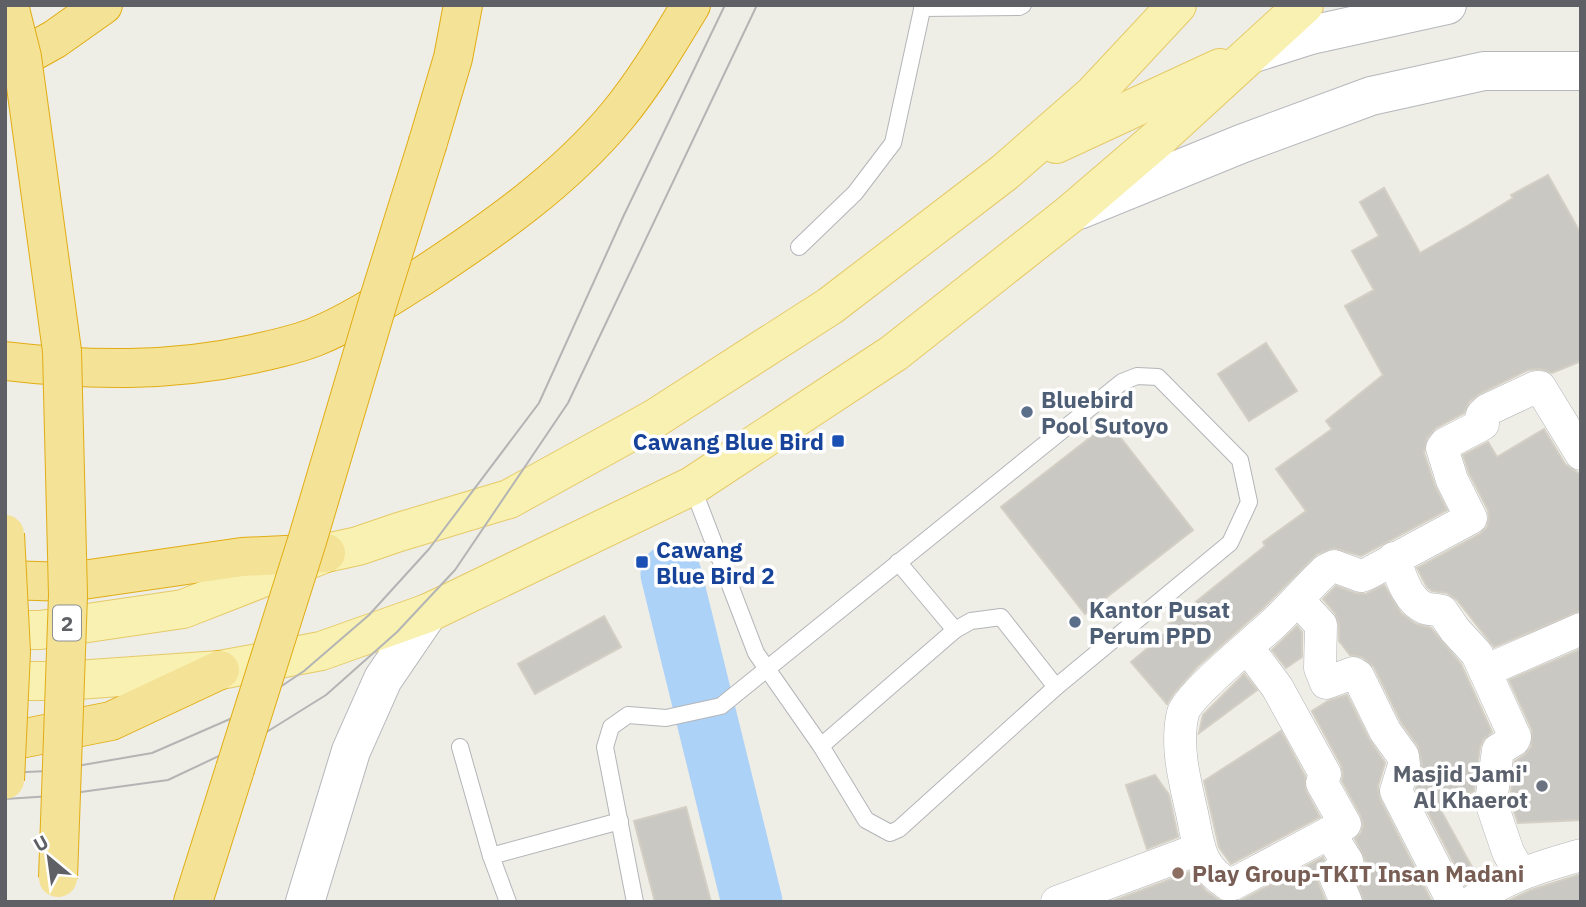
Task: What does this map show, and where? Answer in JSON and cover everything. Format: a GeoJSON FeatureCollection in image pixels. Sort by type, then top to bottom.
{"type":"FeatureCollection","features":[{"type":"Feature","properties":{"kind":"highway","name":"2"},"geometry":{"type":"LineString","coordinates":[[9,5],[22,57],[62,351],[68,595],[57,890]]}},
{"type":"Feature","properties":{"kind":"highway"},"geometry":{"type":"LineString","coordinates":[[5,67],[55,39],[103,5]]}},
{"type":"Feature","properties":{"kind":"highway"},"geometry":{"type":"LineString","coordinates":[[193,902],[307,541],[428,142],[453,58],[463,5]]}},
{"type":"Feature","properties":{"kind":"highway"},"geometry":{"type":"LineString","coordinates":[[5,361],[68,368],[199,365],[281,348],[314,337],[348,320],[468,246],[562,173],[617,116],[664,50],[691,5]]}},
{"type":"Feature","properties":{"kind":"highway"},"geometry":{"type":"LineString","coordinates":[[5,534],[11,652],[5,780]]}},
{"type":"Feature","properties":{"kind":"highway"},"geometry":{"type":"LineString","coordinates":[[5,580],[69,582],[243,556],[326,553]]}},
{"type":"Feature","properties":{"kind":"highway"},"geometry":{"type":"LineString","coordinates":[[5,742],[111,720],[220,670]]}},
{"type":"Feature","properties":{"kind":"main road"},"geometry":{"type":"LineString","coordinates":[[5,630],[40,630],[183,609],[326,553],[358,546],[509,499],[651,421],[830,306],[1005,172],[1094,94],[1177,5]]}},
{"type":"Feature","properties":{"kind":"main road"},"geometry":{"type":"LineString","coordinates":[[5,681],[62,681],[220,670],[321,651],[428,613],[692,486],[894,352],[1070,214],[1161,136],[1304,5]]}},
{"type":"Feature","properties":{"kind":"main road"},"geometry":{"type":"LineString","coordinates":[[1005,172],[1065,140],[1254,52]]}},
{"type":"Feature","properties":{"kind":"street"},"geometry":{"type":"LineString","coordinates":[[1254,52],[1311,35],[1447,5]]}},
{"type":"Feature","properties":{"kind":"street"},"geometry":{"type":"LineString","coordinates":[[1070,214],[1241,144],[1371,96],[1484,71],[1581,71]]}},
{"type":"Feature","properties":{"kind":"street"},"geometry":{"type":"LineString","coordinates":[[1247,647],[1277,687],[1325,774],[1322,783],[1345,824],[1230,885],[1214,876],[1199,849],[1188,798],[1179,733],[1184,710],[1195,695],[1247,647],[1298,600],[1326,570],[1334,566],[1361,576],[1471,518],[1452,480],[1442,448],[1483,424],[1484,412],[1540,387],[1572,421],[1581,454]]}},
{"type":"Feature","properties":{"kind":"street"},"geometry":{"type":"LineString","coordinates":[[1394,558],[1402,580],[1414,600],[1425,608],[1442,611],[1477,654],[1515,737],[1499,750],[1491,802],[1508,852],[1520,873]]}},
{"type":"Feature","properties":{"kind":"street"},"geometry":{"type":"LineString","coordinates":[[1298,600],[1321,625],[1320,668],[1326,683],[1353,673],[1358,676],[1385,731],[1403,756],[1404,765],[1396,791],[1453,902]]}},
{"type":"Feature","properties":{"kind":"street"},"geometry":{"type":"LineString","coordinates":[[305,902],[351,751],[383,679],[428,613]]}},
{"type":"Feature","properties":{"kind":"street"},"geometry":{"type":"LineString","coordinates":[[1485,671],[1581,629]]}},
{"type":"Feature","properties":{"kind":"street"},"geometry":{"type":"LineString","coordinates":[[1329,833],[1348,862],[1348,866],[1335,876],[1346,902]]}},
{"type":"Feature","properties":{"kind":"street"},"geometry":{"type":"LineString","coordinates":[[1057,902],[1199,849]]}},
{"type":"Feature","properties":{"kind":"street"},"geometry":{"type":"LineString","coordinates":[[1472,902],[1489,889],[1520,873],[1581,855]]}},
{"type":"Feature","properties":{"kind":"lane"},"geometry":{"type":"LineString","coordinates":[[799,247],[855,193],[893,144],[922,6],[1023,5]]}},
{"type":"Feature","properties":{"kind":"lane"},"geometry":{"type":"LineString","coordinates":[[635,902],[605,747],[611,727],[628,715],[673,716],[721,706],[767,668],[898,562],[1122,383],[1137,376],[1158,377],[1240,460],[1249,502],[1230,543],[1056,687],[899,829],[890,833],[866,820],[821,746],[767,668],[756,653],[692,486]]}},
{"type":"Feature","properties":{"kind":"lane"},"geometry":{"type":"LineString","coordinates":[[898,562],[955,630]]}},
{"type":"Feature","properties":{"kind":"lane"},"geometry":{"type":"LineString","coordinates":[[821,746],[955,630],[971,621],[1001,617],[1056,687]]}},
{"type":"Feature","properties":{"kind":"lane"},"geometry":{"type":"LineString","coordinates":[[460,747],[491,856],[508,902]]}},
{"type":"Feature","properties":{"kind":"lane"},"geometry":{"type":"LineString","coordinates":[[491,856],[620,821]]}},
{"type":"Feature","properties":{"kind":"building"},"geometry":{"type":"Polygon","coordinates":[[[1548,175],[1581,234],[1581,361],[1552,373],[1540,369],[1528,370],[1479,394],[1469,402],[1464,413],[1436,428],[1427,438],[1424,453],[1435,486],[1447,510],[1361,556],[1334,548],[1317,554],[1261,610],[1197,667],[1167,704],[1131,662],[1169,630],[1166,626],[1265,546],[1263,542],[1306,511],[1276,469],[1332,429],[1326,421],[1383,375],[1345,306],[1374,290],[1352,251],[1379,236],[1360,202],[1384,188],[1420,253],[1513,198],[1511,195],[1548,175]]]}},
{"type":"Feature","properties":{"kind":"building"},"geometry":{"type":"Polygon","coordinates":[[[1266,343],[1297,391],[1249,421],[1218,374],[1266,343]]]}},
{"type":"Feature","properties":{"kind":"building"},"geometry":{"type":"Polygon","coordinates":[[[1109,423],[1193,530],[1085,614],[1001,507],[1109,423]]]}},
{"type":"Feature","properties":{"kind":"building"},"geometry":{"type":"Polygon","coordinates":[[[1544,429],[1565,464],[1581,475],[1581,611],[1494,647],[1457,600],[1447,593],[1432,591],[1427,587],[1417,568],[1480,534],[1487,527],[1488,510],[1463,455],[1488,442],[1497,457],[1544,429]]]}},
{"type":"Feature","properties":{"kind":"building"},"geometry":{"type":"Polygon","coordinates":[[[1384,585],[1401,613],[1416,624],[1431,628],[1461,664],[1492,732],[1480,747],[1474,791],[1440,809],[1477,876],[1465,885],[1416,789],[1422,764],[1418,746],[1401,722],[1374,667],[1362,657],[1350,655],[1339,641],[1339,625],[1335,613],[1323,599],[1336,586],[1366,594],[1384,585]]]}},
{"type":"Feature","properties":{"kind":"building"},"geometry":{"type":"Polygon","coordinates":[[[604,616],[621,647],[535,694],[518,664],[604,616]]]}},
{"type":"Feature","properties":{"kind":"building"},"geometry":{"type":"Polygon","coordinates":[[[1297,626],[1302,632],[1302,657],[1286,668],[1272,650],[1297,626]]]}},
{"type":"Feature","properties":{"kind":"building"},"geometry":{"type":"Polygon","coordinates":[[[1581,649],[1581,820],[1518,823],[1510,800],[1515,761],[1531,747],[1532,730],[1509,680],[1581,649]]]}},
{"type":"Feature","properties":{"kind":"building"},"geometry":{"type":"Polygon","coordinates":[[[1244,674],[1257,690],[1199,733],[1203,715],[1244,674]]]}},
{"type":"Feature","properties":{"kind":"building"},"geometry":{"type":"Polygon","coordinates":[[[1347,695],[1369,739],[1385,763],[1378,786],[1380,799],[1432,902],[1364,902],[1357,882],[1365,873],[1366,862],[1355,839],[1361,833],[1361,816],[1342,781],[1341,765],[1312,711],[1328,701],[1347,695]]]}},
{"type":"Feature","properties":{"kind":"building"},"geometry":{"type":"Polygon","coordinates":[[[1281,731],[1305,776],[1306,791],[1320,817],[1231,864],[1219,847],[1204,781],[1281,731]]]}},
{"type":"Feature","properties":{"kind":"building"},"geometry":{"type":"Polygon","coordinates":[[[1155,775],[1169,795],[1178,837],[1147,849],[1126,785],[1155,775]]]}},
{"type":"Feature","properties":{"kind":"building"},"geometry":{"type":"Polygon","coordinates":[[[686,807],[711,902],[655,902],[634,821],[686,807]]]}},
{"type":"Feature","properties":{"kind":"building"},"geometry":{"type":"Polygon","coordinates":[[[1323,857],[1318,870],[1318,882],[1326,902],[1238,902],[1323,857]]]}},
{"type":"Feature","properties":{"kind":"building"},"geometry":{"type":"Polygon","coordinates":[[[1190,872],[1206,891],[1222,902],[1110,902],[1190,872]]]}},
{"type":"Feature","properties":{"kind":"building"},"geometry":{"type":"Polygon","coordinates":[[[1581,874],[1581,902],[1506,902],[1531,890],[1581,874]]]}},
{"type":"Feature","properties":{"kind":"waterway"},"geometry":{"type":"LineString","coordinates":[[671,574],[752,902]]}},
{"type":"Feature","properties":{"kind":"tram line"},"geometry":{"type":"LineString","coordinates":[[5,773],[48,771],[152,753],[237,716],[304,671],[369,615],[429,549],[539,403],[624,215],[725,5]]}},
{"type":"Feature","properties":{"kind":"tram line"},"geometry":{"type":"LineString","coordinates":[[5,799],[52,796],[168,780],[257,738],[326,695],[397,632],[455,570],[568,403],[757,5]]}},
{"type":"Feature","properties":{"kind":"place","name":"Bluebird Pool Sutoyo"},"geometry":{"type":"Point","coordinates":[1027,412]}},
{"type":"Feature","properties":{"kind":"place","name":"Cawang Blue Bird"},"geometry":{"type":"Point","coordinates":[838,441]}},
{"type":"Feature","properties":{"kind":"place","name":"Cawang Blue Bird 2"},"geometry":{"type":"Point","coordinates":[642,562]}},
{"type":"Feature","properties":{"kind":"place","name":"Kantor Pusat Perum PPD"},"geometry":{"type":"Point","coordinates":[1075,622]}},
{"type":"Feature","properties":{"kind":"place","name":"Masjid Jami' Al Khaerot"},"geometry":{"type":"Point","coordinates":[1542,786]}},
{"type":"Feature","properties":{"kind":"place","name":"Play Group-TKIT Insan Madani"},"geometry":{"type":"Point","coordinates":[1178,873]}}]}
